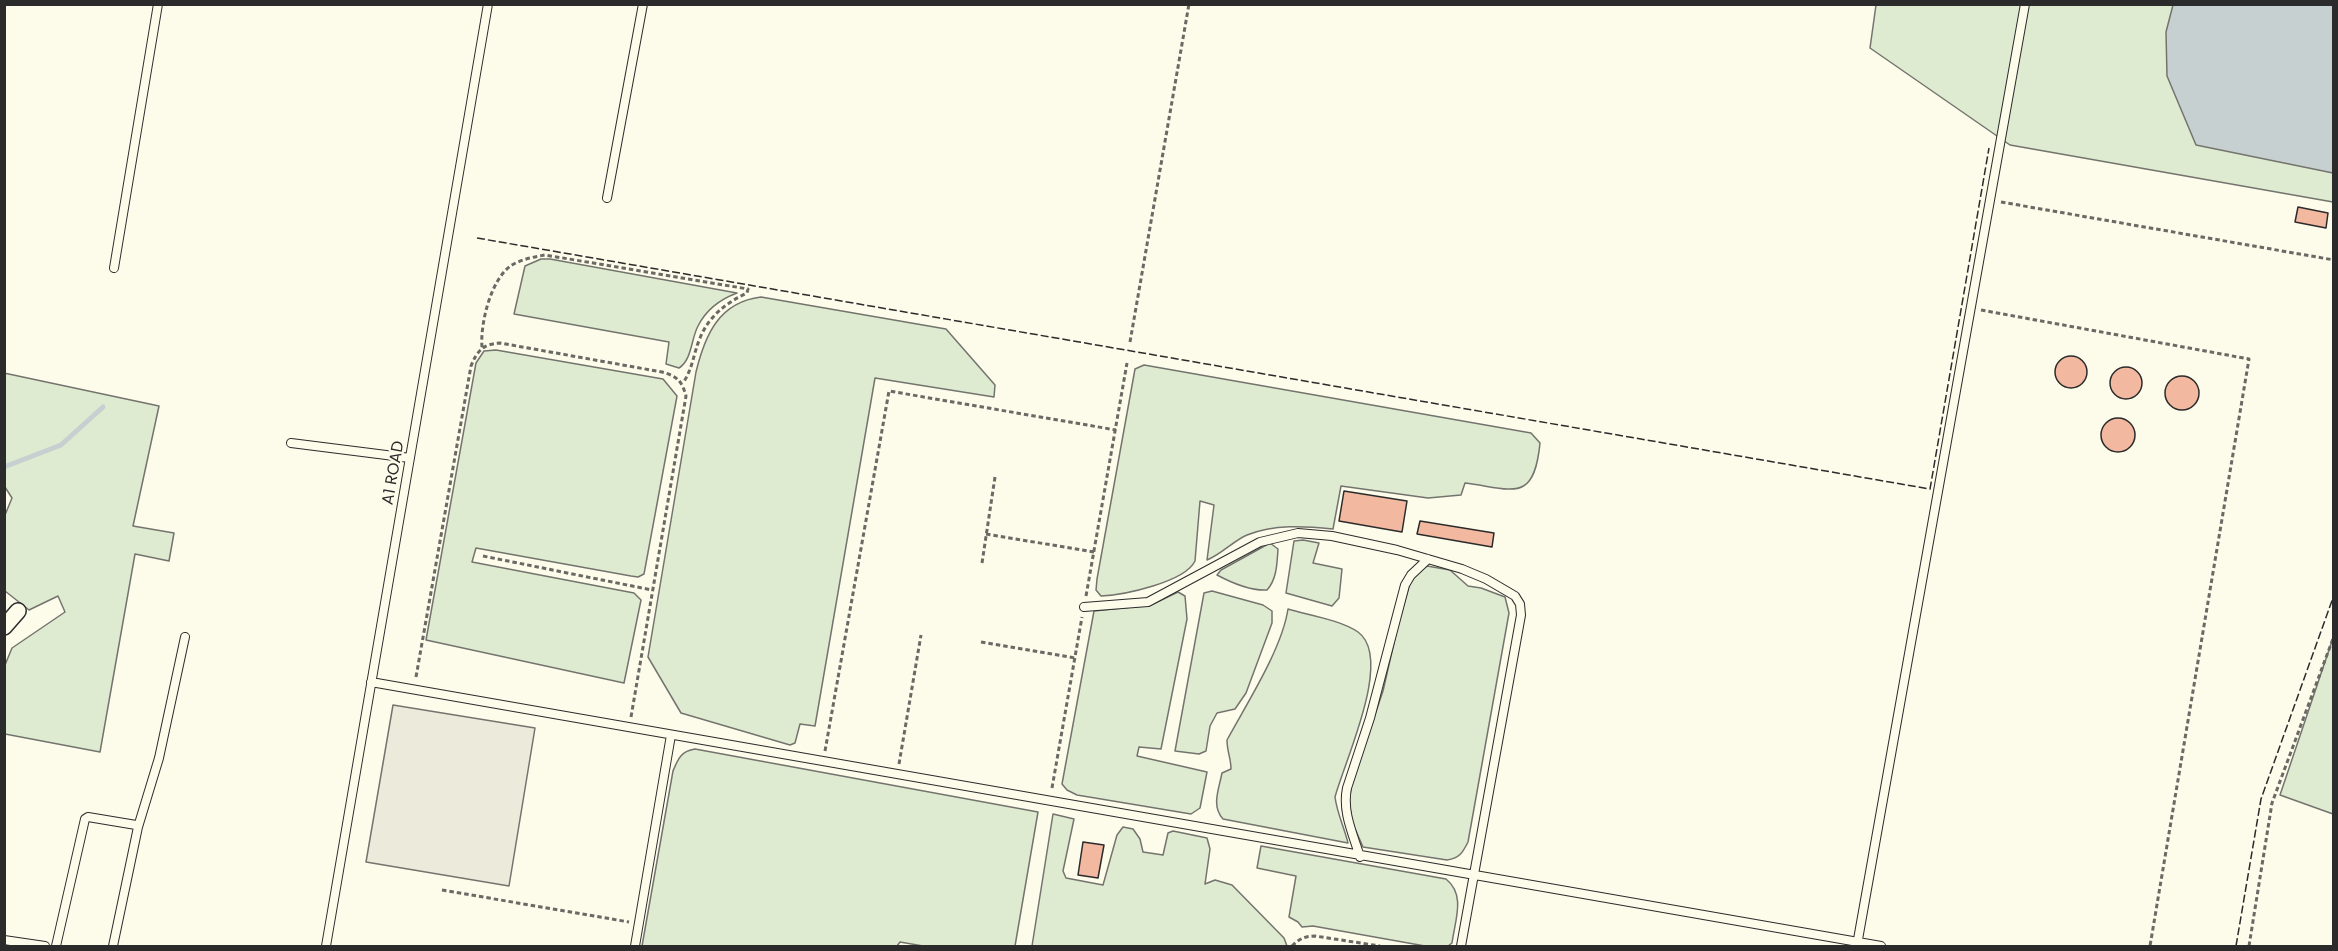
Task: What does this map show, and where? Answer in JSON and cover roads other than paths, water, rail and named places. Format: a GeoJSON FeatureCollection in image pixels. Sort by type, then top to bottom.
{"type":"FeatureCollection","features":[{"type":"Feature","properties":{"kind":"street"},"geometry":{"type":"LineString","coordinates":[[4,627],[18,611]]}},
{"type":"Feature","properties":{"kind":"lane"},"geometry":{"type":"LineString","coordinates":[[114,268],[158,4]]}},
{"type":"Feature","properties":{"kind":"lane","name":"A1 ROAD"},"geometry":{"type":"LineString","coordinates":[[326,946],[488,4]]}},
{"type":"Feature","properties":{"kind":"lane"},"geometry":{"type":"LineString","coordinates":[[606,198],[643,4]]}},
{"type":"Feature","properties":{"kind":"lane"},"geometry":{"type":"LineString","coordinates":[[1857,944],[2025,4]]}},
{"type":"Feature","properties":{"kind":"lane"},"geometry":{"type":"LineString","coordinates":[[291,443],[410,458]]}},
{"type":"Feature","properties":{"kind":"lane"},"geometry":{"type":"LineString","coordinates":[[1084,607],[1148,602],[1260,542],[1298,533],[1332,536],[1428,559],[1486,579],[1515,596],[1520,604],[1521,615],[1461,946]]}},
{"type":"Feature","properties":{"kind":"lane"},"geometry":{"type":"LineString","coordinates":[[1360,857],[1347,818],[1345,797],[1347,788],[1370,718],[1405,585],[1411,575],[1428,559]]}},
{"type":"Feature","properties":{"kind":"lane"},"geometry":{"type":"LineString","coordinates":[[113,946],[138,827],[159,758],[185,637]]}},
{"type":"Feature","properties":{"kind":"lane"},"geometry":{"type":"LineString","coordinates":[[371,682],[1473,877],[1879,946]]}},
{"type":"Feature","properties":{"kind":"lane"},"geometry":{"type":"LineString","coordinates":[[636,946],[671,735]]}},
{"type":"Feature","properties":{"kind":"lane"},"geometry":{"type":"LineString","coordinates":[[56,946],[85,819],[88,817],[138,827]]}},
{"type":"Feature","properties":{"kind":"lane"},"geometry":{"type":"LineString","coordinates":[[4,940],[45,946]]}},
{"type":"Feature","properties":{"kind":"waterway"},"geometry":{"type":"LineString","coordinates":[[4,467],[61,445],[103,407]]}}]}
